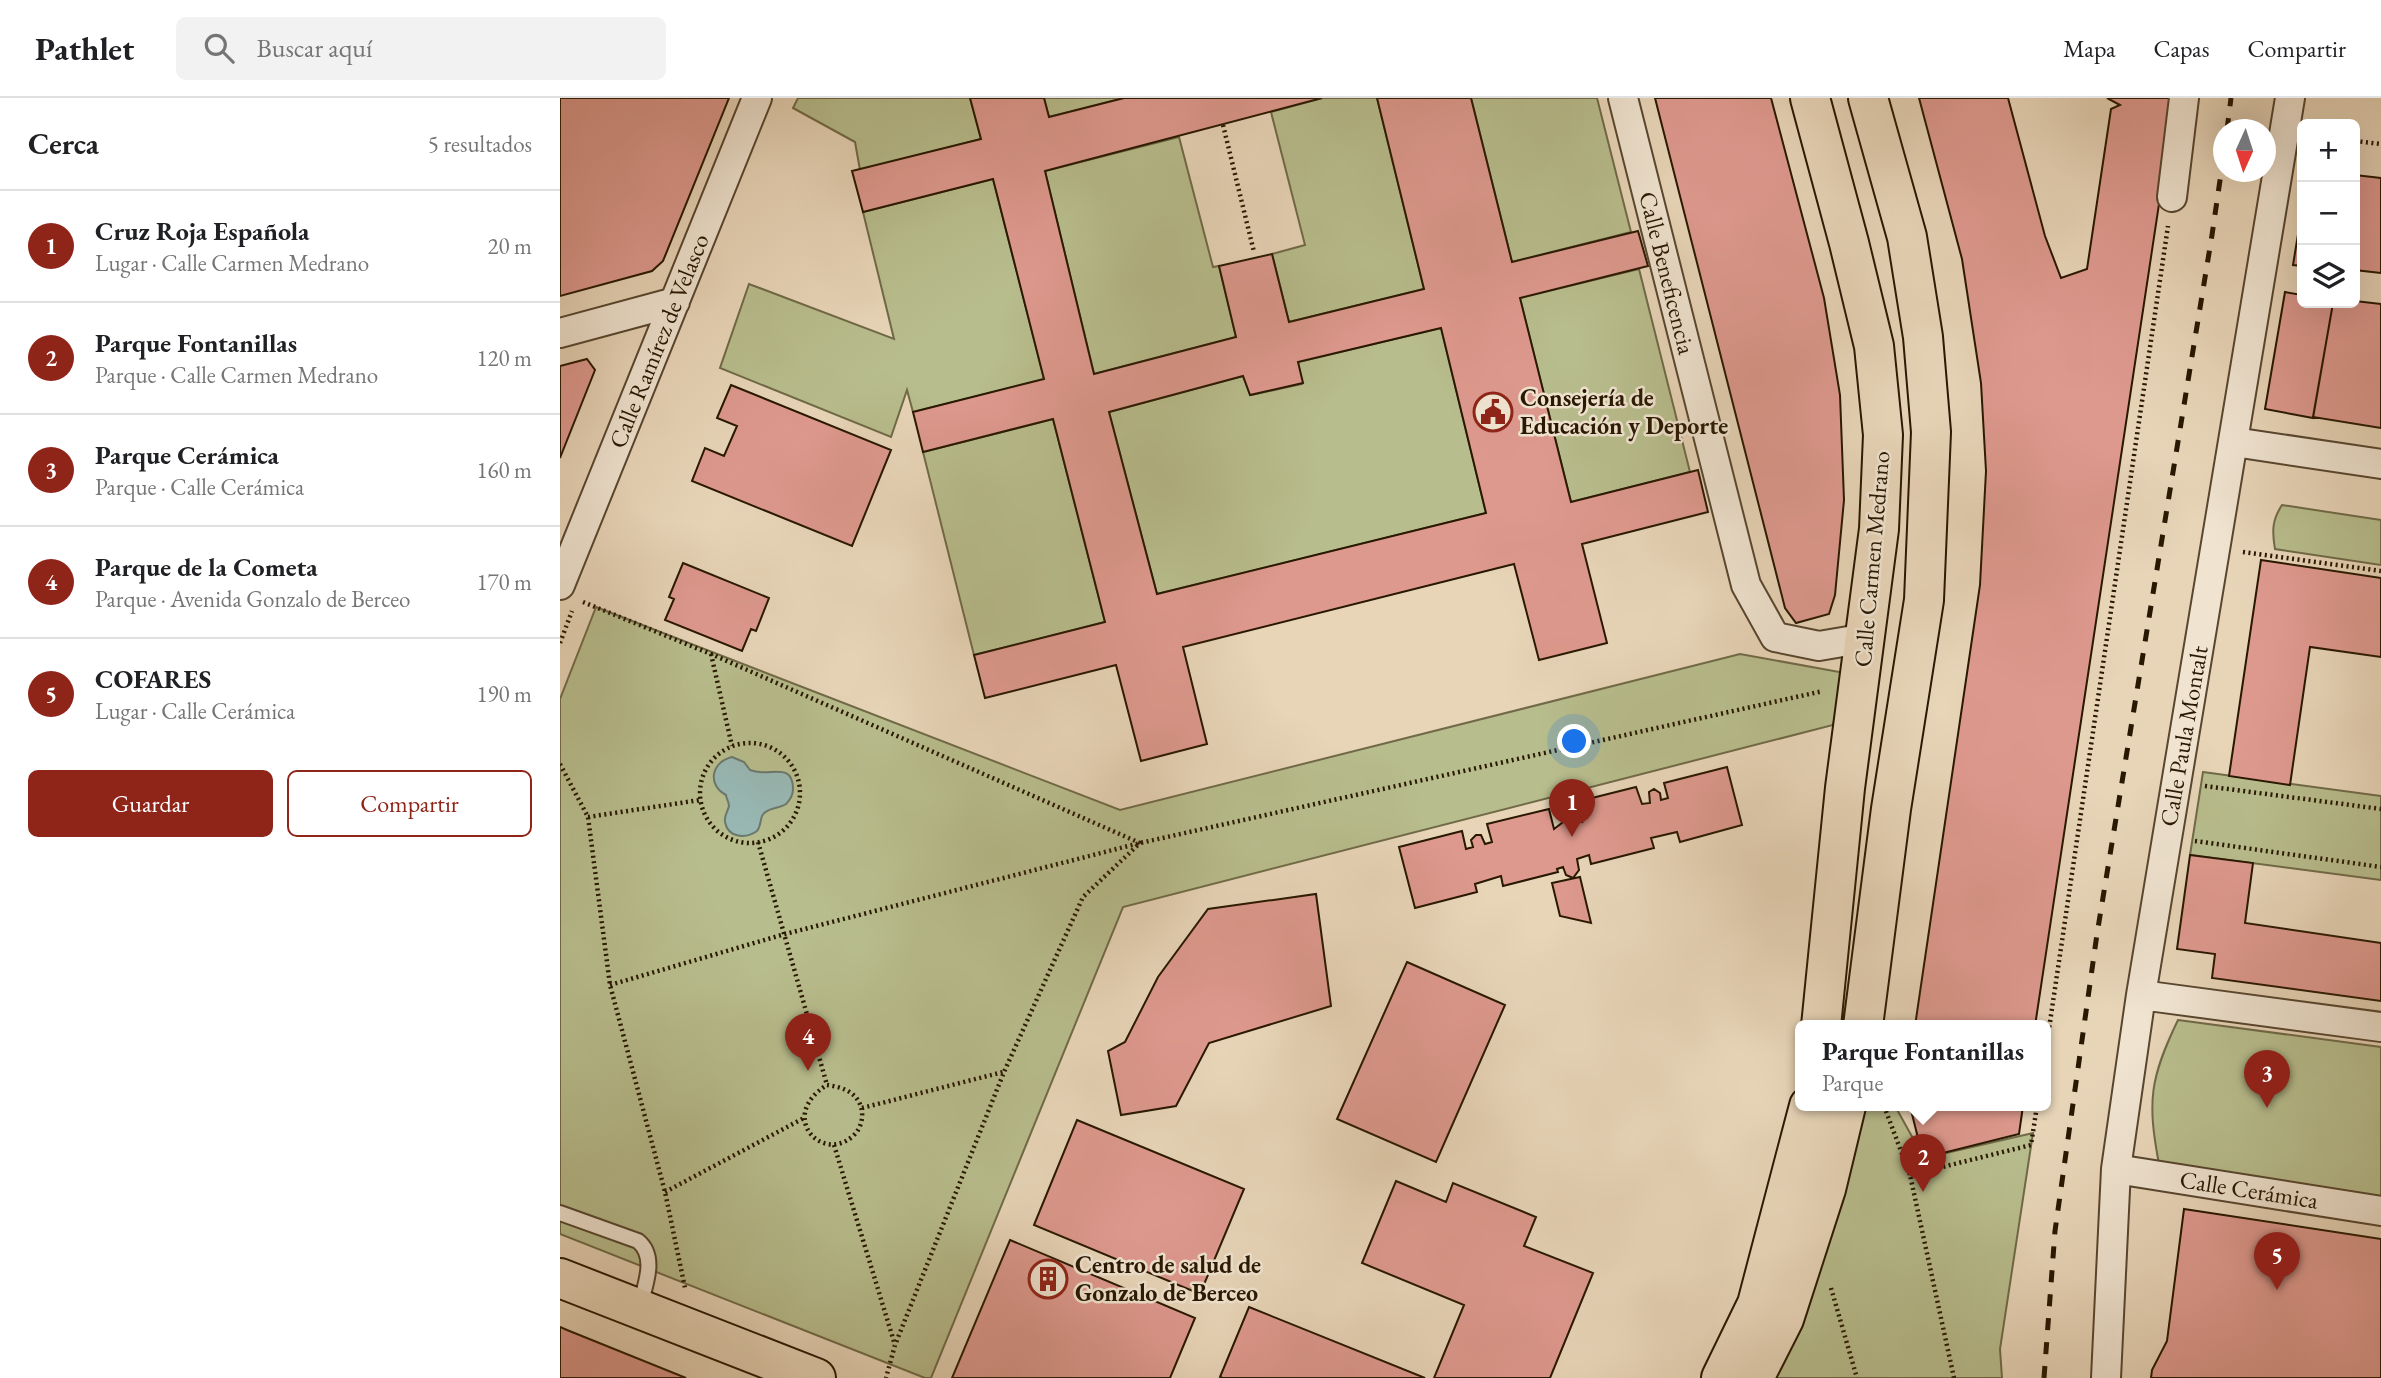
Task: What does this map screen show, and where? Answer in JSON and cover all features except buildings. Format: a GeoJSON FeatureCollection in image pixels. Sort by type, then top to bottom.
{"type":"FeatureCollection","features":[{"type":"Feature","properties":{"kind":"main road","name":"Calle Carmen Medrano"},"geometry":{"type":"LineString","coordinates":[[1810,98],[1874,346],[1883,435],[1879,528],[1861,683],[1845,788],[1822,1020]]}},
{"type":"Feature","properties":{"kind":"main road","name":"Calle Carmen Medrano"},"geometry":{"type":"LineString","coordinates":[[1864,1020],[1891,808],[1924,600],[1931,432],[1923,337],[1907,237],[1868,98]]}},
{"type":"Feature","properties":{"kind":"main road"},"geometry":{"type":"LineString","coordinates":[[1721,1378],[1757,1304],[1808,1111]]}},
{"type":"Feature","properties":{"kind":"main road"},"geometry":{"type":"LineString","coordinates":[[1754,1378],[1784,1318],[1826,1189],[1845,1111]]}},
{"type":"Feature","properties":{"kind":"main road"},"geometry":{"type":"LineString","coordinates":[[560,1278],[816,1378]]}},
{"type":"Feature","properties":{"kind":"street","name":"Calle Ramírez de Velasco"},"geometry":{"type":"LineString","coordinates":[[560,585],[757,98]]}},
{"type":"Feature","properties":{"kind":"street","name":"Calle Beneficencia"},"geometry":{"type":"LineString","coordinates":[[1623,98],[1746,585],[1775,638],[1819,646],[1866,638]]}},
{"type":"Feature","properties":{"kind":"street"},"geometry":{"type":"LineString","coordinates":[[2172,197],[2184,98]]}},
{"type":"Feature","properties":{"kind":"street","name":"Calle Paula Montalt"},"geometry":{"type":"LineString","coordinates":[[2106,1378],[2116,1169],[2141,995],[2290,98]]}},
{"type":"Feature","properties":{"kind":"street"},"geometry":{"type":"LineString","coordinates":[[560,333],[675,302]]}},
{"type":"Feature","properties":{"kind":"street"},"geometry":{"type":"LineString","coordinates":[[2234,442],[2381,464]]}},
{"type":"Feature","properties":{"kind":"street"},"geometry":{"type":"LineString","coordinates":[[2141,995],[2381,1027]]}},
{"type":"Feature","properties":{"kind":"street","name":"Calle Cerámica"},"geometry":{"type":"LineString","coordinates":[[2116,1169],[2381,1211]]}},
{"type":"Feature","properties":{"kind":"lane"},"geometry":{"type":"LineString","coordinates":[[560,1213],[638,1241],[645,1247],[650,1258],[639,1310]]}},
{"type":"Feature","properties":{"kind":"path"},"geometry":{"type":"LineString","coordinates":[[1223,125],[1254,251]]}},
{"type":"Feature","properties":{"kind":"path"},"geometry":{"type":"LineString","coordinates":[[2360,142],[2381,144]]}},
{"type":"Feature","properties":{"kind":"path"},"geometry":{"type":"LineString","coordinates":[[2050,1020],[2172,197]]}},
{"type":"Feature","properties":{"kind":"path"},"geometry":{"type":"LineString","coordinates":[[2216,548],[2381,571]]}},
{"type":"Feature","properties":{"kind":"path"},"geometry":{"type":"LineString","coordinates":[[560,643],[576,599],[710,654],[1140,843]]}},
{"type":"Feature","properties":{"kind":"path"},"geometry":{"type":"LineString","coordinates":[[710,654],[732,746]]}},
{"type":"Feature","properties":{"kind":"path"},"geometry":{"type":"LineString","coordinates":[[610,985],[785,934],[1140,843],[1861,683]]}},
{"type":"Feature","properties":{"kind":"path"},"geometry":{"type":"LineString","coordinates":[[757,743],[782,755],[796,772],[800,792],[796,813],[780,832],[758,842],[744,843],[725,837],[708,821],[700,800],[700,784],[708,765],[717,755],[732,746],[757,743]]}},
{"type":"Feature","properties":{"kind":"path"},"geometry":{"type":"LineString","coordinates":[[560,764],[588,817],[610,985],[665,1192],[694,1330]]}},
{"type":"Feature","properties":{"kind":"path"},"geometry":{"type":"LineString","coordinates":[[2176,782],[2381,809]]}},
{"type":"Feature","properties":{"kind":"path"},"geometry":{"type":"LineString","coordinates":[[588,817],[700,800]]}},
{"type":"Feature","properties":{"kind":"path"},"geometry":{"type":"LineString","coordinates":[[2167,837],[2381,867]]}},
{"type":"Feature","properties":{"kind":"path"},"geometry":{"type":"LineString","coordinates":[[758,842],[827,1085]]}},
{"type":"Feature","properties":{"kind":"path"},"geometry":{"type":"LineString","coordinates":[[886,1378],[895,1345],[1004,1072],[1083,897],[1140,843]]}},
{"type":"Feature","properties":{"kind":"path"},"geometry":{"type":"LineString","coordinates":[[862,1108],[1004,1072]]}},
{"type":"Feature","properties":{"kind":"path"},"geometry":{"type":"LineString","coordinates":[[827,1085],[848,1091],[856,1097],[862,1108],[862,1123],[856,1134],[847,1141],[834,1145],[815,1139],[806,1127],[804,1118],[804,1110],[810,1098],[827,1085]]}},
{"type":"Feature","properties":{"kind":"path"},"geometry":{"type":"LineString","coordinates":[[1886,1111],[1910,1175],[1954,1378]]}},
{"type":"Feature","properties":{"kind":"path"},"geometry":{"type":"LineString","coordinates":[[1910,1175],[2031,1145],[2036,1111]]}},
{"type":"Feature","properties":{"kind":"path"},"geometry":{"type":"LineString","coordinates":[[665,1192],[804,1118]]}},
{"type":"Feature","properties":{"kind":"path"},"geometry":{"type":"LineString","coordinates":[[834,1145],[895,1345]]}},
{"type":"Feature","properties":{"kind":"path"},"geometry":{"type":"LineString","coordinates":[[1830,1284],[1857,1378]]}},
{"type":"Feature","properties":{"kind":"green space"},"geometry":{"type":"Polygon","coordinates":[[[798,98],[970,98],[981,139],[860,170],[855,142],[793,108],[798,98]]]}},
{"type":"Feature","properties":{"kind":"green space"},"geometry":{"type":"Polygon","coordinates":[[[1044,98],[1124,98],[1049,117],[1044,98]]]}},
{"type":"Feature","properties":{"kind":"green space"},"geometry":{"type":"Polygon","coordinates":[[[1322,98],[1377,98],[1424,289],[1289,322],[1272,254],[1305,245],[1271,112],[1322,98]]]}},
{"type":"Feature","properties":{"kind":"green space"},"geometry":{"type":"Polygon","coordinates":[[[1471,98],[1597,98],[1631,232],[1512,262],[1471,98]]]}},
{"type":"Feature","properties":{"kind":"green space"},"geometry":{"type":"Polygon","coordinates":[[[1179,137],[1213,267],[1219,266],[1236,337],[1094,374],[1045,171],[1179,137]]]}},
{"type":"Feature","properties":{"kind":"green space"},"geometry":{"type":"Polygon","coordinates":[[[993,179],[1044,379],[913,412],[907,390],[891,437],[720,368],[749,284],[894,339],[863,212],[993,179]]]}},
{"type":"Feature","properties":{"kind":"green space"},"geometry":{"type":"Polygon","coordinates":[[[1639,269],[1690,472],[1571,502],[1520,298],[1639,269]]]}},
{"type":"Feature","properties":{"kind":"green space"},"geometry":{"type":"Polygon","coordinates":[[[1441,328],[1486,513],[1157,594],[1109,412],[1243,376],[1251,395],[1302,384],[1298,362],[1441,328]]]}},
{"type":"Feature","properties":{"kind":"green space"},"geometry":{"type":"Polygon","coordinates":[[[1053,419],[1105,622],[974,655],[923,452],[1053,419]]]}},
{"type":"Feature","properties":{"kind":"green space"},"geometry":{"type":"Polygon","coordinates":[[[2282,505],[2381,520],[2381,565],[2275,549],[2274,526],[2282,505]]]}},
{"type":"Feature","properties":{"kind":"green space"},"geometry":{"type":"Polygon","coordinates":[[[596,607],[1120,810],[1740,654],[1845,673],[1833,725],[1123,907],[931,1378],[925,1378],[560,1234],[560,699],[596,607]]]}},
{"type":"Feature","properties":{"kind":"green space"},"geometry":{"type":"Polygon","coordinates":[[[2203,772],[2381,796],[2381,880],[2190,855],[2203,772]]]}},
{"type":"Feature","properties":{"kind":"green space"},"geometry":{"type":"Polygon","coordinates":[[[2178,1020],[2381,1047],[2381,1197],[2159,1164],[2153,1123],[2154,1090],[2162,1058],[2178,1020]]]}},
{"type":"Feature","properties":{"kind":"green space"},"geometry":{"type":"Polygon","coordinates":[[[1843,1111],[1898,1111],[1924,1158],[2033,1133],[2000,1349],[2002,1378],[1756,1378],[1843,1111]]]}},
{"type":"Feature","properties":{"kind":"water"},"geometry":{"type":"Polygon","coordinates":[[[732,757],[744,762],[750,770],[786,773],[792,781],[793,789],[787,802],[764,813],[757,831],[743,836],[734,834],[727,827],[725,820],[729,803],[714,780],[716,769],[732,757]]]}},
{"type":"Feature","properties":{"kind":"railway"},"geometry":{"type":"LineString","coordinates":[[2228,119],[2231,98]]}},
{"type":"Feature","properties":{"kind":"railway"},"geometry":{"type":"LineString","coordinates":[[2044,1378],[2055,1231],[2097,934],[2220,182]]}},
{"type":"Feature","properties":{"kind":"place","name":"Consejería de Educación y Deporte"},"geometry":{"type":"Point","coordinates":[1493,412]}},
{"type":"Feature","properties":{"kind":"place","name":"Cruz Roja Española"},"geometry":{"type":"Point","coordinates":[1572,837]}},
{"type":"Feature","properties":{"kind":"place","name":"Parque de la Cometa"},"geometry":{"type":"Point","coordinates":[808,1071]}},
{"type":"Feature","properties":{"kind":"place","name":"Parque Cerámica"},"geometry":{"type":"Point","coordinates":[2267,1108]}},
{"type":"Feature","properties":{"kind":"place","name":"Parque Fontanillas"},"geometry":{"type":"Point","coordinates":[1923,1192]}},
{"type":"Feature","properties":{"kind":"place","name":"Centro de salud de Gonzalo de Berceo"},"geometry":{"type":"Point","coordinates":[1048,1279]}},
{"type":"Feature","properties":{"kind":"place","name":"COFARES"},"geometry":{"type":"Point","coordinates":[2277,1290]}}]}
